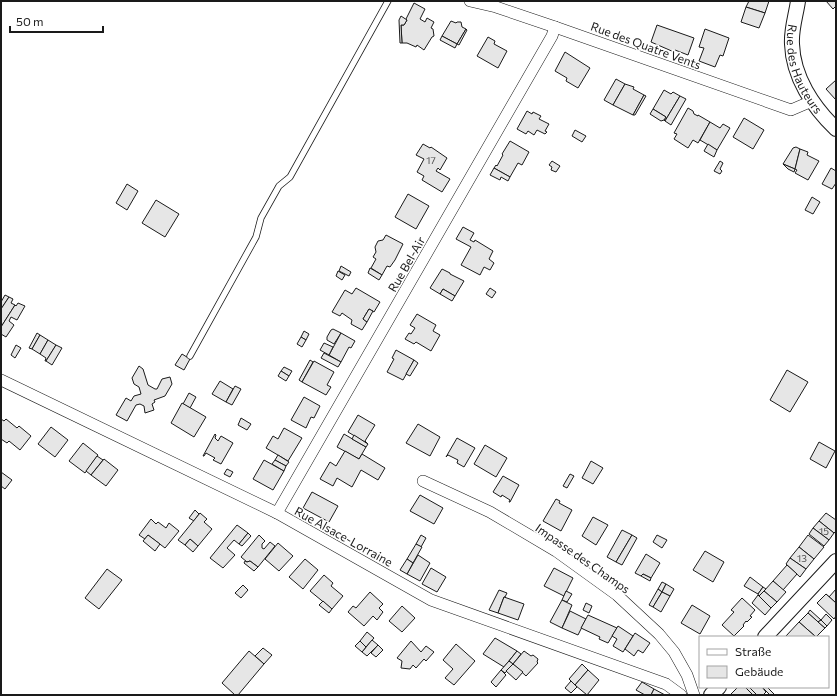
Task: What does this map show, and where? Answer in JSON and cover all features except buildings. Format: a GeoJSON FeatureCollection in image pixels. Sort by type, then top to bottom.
{"type":"FeatureCollection","features":[{"type":"Feature","properties":{"kind":"street","name":"Rue des Quatre Vents"},"geometry":{"type":"LineString","coordinates":[[470,1],[497,4],[555,27],[791,110],[812,101]]}},
{"type":"Feature","properties":{"kind":"street","name":"Rue des Hauteurs"},"geometry":{"type":"LineString","coordinates":[[798,1],[792,44],[796,70],[802,86],[812,101],[827,121],[836,129]]}},
{"type":"Feature","properties":{"kind":"street","name":"Rue Bel-Air"},"geometry":{"type":"LineString","coordinates":[[277,513],[552,36],[555,27]]}},
{"type":"Feature","properties":{"kind":"street","name":"Rue Alsace-Lorraine"},"geometry":{"type":"LineString","coordinates":[[1,380],[277,513],[431,600],[666,684],[681,695]]}},
{"type":"Feature","properties":{"kind":"street","name":"Impasse des Champs"},"geometry":{"type":"LineString","coordinates":[[423,481],[490,512],[556,551],[617,595],[659,634],[674,652],[687,675],[694,695]]}},
{"type":"Feature","properties":{"kind":"street"},"geometry":{"type":"LineString","coordinates":[[766,636],[836,561]]}},
{"type":"Feature","properties":{"kind":"street"},"geometry":{"type":"LineString","coordinates":[[710,695],[718,688]]}},
{"type":"Feature","properties":{"kind":"lane"},"geometry":{"type":"LineString","coordinates":[[190,356],[256,237],[264,211],[279,186],[290,177],[388,1]]}}]}
